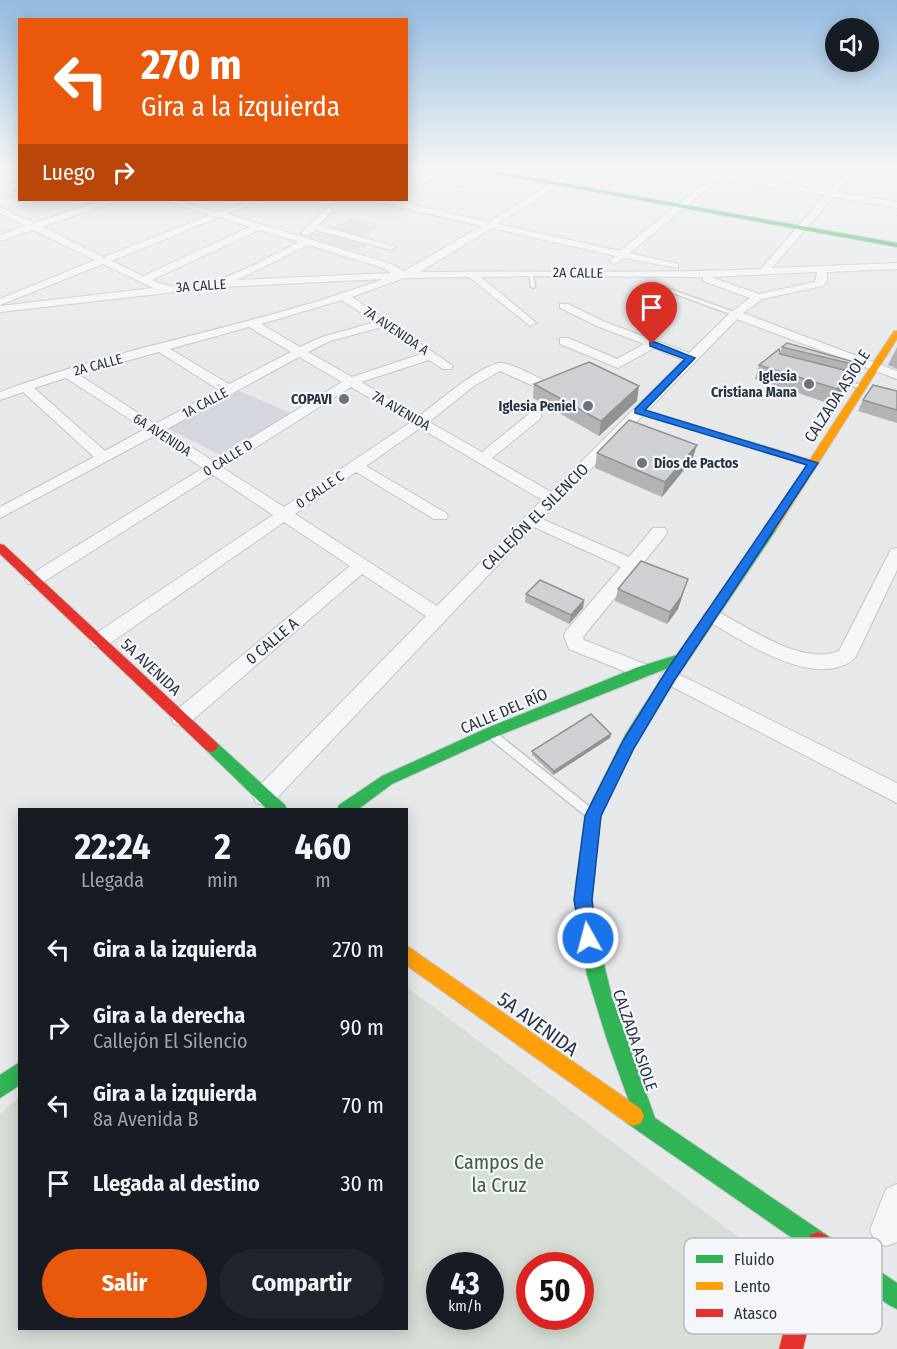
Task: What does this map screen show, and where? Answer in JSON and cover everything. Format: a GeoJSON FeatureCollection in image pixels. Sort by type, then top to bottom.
{"type":"FeatureCollection","features":[{"type":"Feature","properties":{"kind":"main road"},"geometry":{"type":"LineString","coordinates":[[809,230],[897,245]]}},
{"type":"Feature","properties":{"kind":"main road","name":"CALZADA ASIOLE"},"geometry":{"type":"LineString","coordinates":[[648,1126],[618,1046],[597,980],[588,938],[583,900],[593,816],[628,745],[670,677],[876,367],[891,353],[897,333]]}},
{"type":"Feature","properties":{"kind":"main road","name":"5A AVENIDA"},"geometry":{"type":"LineString","coordinates":[[0,548],[277,808]]}},
{"type":"Feature","properties":{"kind":"main road","name":"CALLE DEL RÍO"},"geometry":{"type":"LineString","coordinates":[[348,808],[387,780],[490,733],[643,671],[683,658]]}},
{"type":"Feature","properties":{"kind":"main road","name":"5A AVENIDA"},"geometry":{"type":"LineString","coordinates":[[408,955],[811,1238]]}},
{"type":"Feature","properties":{"kind":"main road"},"geometry":{"type":"LineString","coordinates":[[0,1088],[18,1074]]}},
{"type":"Feature","properties":{"kind":"main road","name":"5A AVENIDA"},"geometry":{"type":"LineString","coordinates":[[882,1287],[897,1297]]}},
{"type":"Feature","properties":{"kind":"main road"},"geometry":{"type":"LineString","coordinates":[[791,1349],[795,1334]]}},
{"type":"Feature","properties":{"kind":"street"},"geometry":{"type":"LineString","coordinates":[[0,238],[22,230]]}},
{"type":"Feature","properties":{"kind":"street"},"geometry":{"type":"LineString","coordinates":[[41,230],[162,289]]}},
{"type":"Feature","properties":{"kind":"street"},"geometry":{"type":"LineString","coordinates":[[0,302],[179,230]]}},
{"type":"Feature","properties":{"kind":"street"},"geometry":{"type":"LineString","coordinates":[[143,280],[251,230]]}},
{"type":"Feature","properties":{"kind":"street"},"geometry":{"type":"LineString","coordinates":[[271,230],[358,257],[393,269],[403,275]]}},
{"type":"Feature","properties":{"kind":"street"},"geometry":{"type":"LineString","coordinates":[[220,284],[303,240],[309,230]]}},
{"type":"Feature","properties":{"kind":"street"},"geometry":{"type":"LineString","coordinates":[[326,230],[391,248]]}},
{"type":"Feature","properties":{"kind":"street","name":"2A CALLE"},"geometry":{"type":"LineString","coordinates":[[0,396],[68,373],[345,297],[416,270],[480,230]]}},
{"type":"Feature","properties":{"kind":"street"},"geometry":{"type":"LineString","coordinates":[[516,230],[679,267],[758,297]]}},
{"type":"Feature","properties":{"kind":"street"},"geometry":{"type":"LineString","coordinates":[[602,273],[651,230]]}},
{"type":"Feature","properties":{"kind":"street"},"geometry":{"type":"LineString","coordinates":[[763,273],[802,230]]}},
{"type":"Feature","properties":{"kind":"street"},"geometry":{"type":"LineString","coordinates":[[358,257],[374,243]]}},
{"type":"Feature","properties":{"kind":"street","name":"2A CALLE"},"geometry":{"type":"LineString","coordinates":[[403,275],[470,273],[696,275],[897,266]]}},
{"type":"Feature","properties":{"kind":"street","name":"CALLEJÓN EL SILENCIO"},"geometry":{"type":"LineString","coordinates":[[264,796],[438,615],[735,314],[758,297],[819,284],[822,281],[822,271]]}},
{"type":"Feature","properties":{"kind":"street"},"geometry":{"type":"LineString","coordinates":[[470,273],[530,323]]}},
{"type":"Feature","properties":{"kind":"street","name":"3A CALLE"},"geometry":{"type":"LineString","coordinates":[[0,309],[220,284],[403,275]]}},
{"type":"Feature","properties":{"kind":"street","name":"7A AVENIDA A"},"geometry":{"type":"LineString","coordinates":[[345,297],[447,366]]}},
{"type":"Feature","properties":{"kind":"street"},"geometry":{"type":"LineString","coordinates":[[564,306],[601,324],[690,358]]}},
{"type":"Feature","properties":{"kind":"street"},"geometry":{"type":"LineString","coordinates":[[735,314],[897,375]]}},
{"type":"Feature","properties":{"kind":"street","name":"7A AVENIDA"},"geometry":{"type":"LineString","coordinates":[[250,323],[552,500]]}},
{"type":"Feature","properties":{"kind":"street","name":"1A CALLE"},"geometry":{"type":"LineString","coordinates":[[0,513],[299,352],[326,339],[384,323]]}},
{"type":"Feature","properties":{"kind":"street"},"geometry":{"type":"LineString","coordinates":[[601,324],[564,341],[618,364],[652,344]]}},
{"type":"Feature","properties":{"kind":"street"},"geometry":{"type":"LineString","coordinates":[[161,348],[229,390]]}},
{"type":"Feature","properties":{"kind":"street","name":"0 CALLE D"},"geometry":{"type":"LineString","coordinates":[[34,580],[350,382],[431,355]]}},
{"type":"Feature","properties":{"kind":"street","name":"0 CALLE C"},"geometry":{"type":"LineString","coordinates":[[99,641],[420,422],[469,383],[500,366],[545,386]]}},
{"type":"Feature","properties":{"kind":"street","name":"6A AVENIDA"},"geometry":{"type":"LineString","coordinates":[[68,373],[438,615]]}},
{"type":"Feature","properties":{"kind":"street"},"geometry":{"type":"LineString","coordinates":[[24,387],[104,458]]}},
{"type":"Feature","properties":{"kind":"street"},"geometry":{"type":"LineString","coordinates":[[482,459],[536,416]]}},
{"type":"Feature","properties":{"kind":"street"},"geometry":{"type":"LineString","coordinates":[[356,466],[440,516]]}},
{"type":"Feature","properties":{"kind":"street"},"geometry":{"type":"LineString","coordinates":[[532,520],[632,565]]}},
{"type":"Feature","properties":{"kind":"street"},"geometry":{"type":"LineString","coordinates":[[643,671],[576,644],[573,636],[659,532]]}},
{"type":"Feature","properties":{"kind":"street"},"geometry":{"type":"LineString","coordinates":[[712,616],[798,659],[813,663],[834,663],[846,656],[897,553]]}},
{"type":"Feature","properties":{"kind":"street","name":"0 CALLE A"},"geometry":{"type":"LineString","coordinates":[[181,718],[362,565]]}},
{"type":"Feature","properties":{"kind":"street"},"geometry":{"type":"LineString","coordinates":[[670,677],[897,794]]}},
{"type":"Feature","properties":{"kind":"street"},"geometry":{"type":"LineString","coordinates":[[886,1230],[897,1200]]}},
{"type":"Feature","properties":{"kind":"lane"},"geometry":{"type":"LineString","coordinates":[[531,273],[533,287]]}},
{"type":"Feature","properties":{"kind":"lane"},"geometry":{"type":"LineString","coordinates":[[664,288],[735,314]]}},
{"type":"Feature","properties":{"kind":"lane"},"geometry":{"type":"LineString","coordinates":[[824,377],[863,387]]}},
{"type":"Feature","properties":{"kind":"lane"},"geometry":{"type":"LineString","coordinates":[[639,411],[813,463]]}},
{"type":"Feature","properties":{"kind":"lane"},"geometry":{"type":"LineString","coordinates":[[490,733],[593,816]]}},
{"type":"Feature","properties":{"kind":"shaded area"},"geometry":{"type":"Polygon","coordinates":[[[333,230],[373,230],[358,236],[333,230]]]}},
{"type":"Feature","properties":{"kind":"shaded area"},"geometry":{"type":"Polygon","coordinates":[[[239,391],[293,414],[223,456],[167,428],[239,391]]]}},
{"type":"Feature","properties":{"kind":"green space"},"geometry":{"type":"Polygon","coordinates":[[[321,232],[366,244],[367,247],[343,249],[306,238],[306,235],[321,232]]]}},
{"type":"Feature","properties":{"kind":"green space","name":"Campos de la Cruz"},"geometry":{"type":"Polygon","coordinates":[[[408,988],[739,1238],[684,1238],[684,1334],[785,1334],[781,1349],[0,1349],[0,1114],[18,1098],[18,1330],[408,1330],[408,988]]]}},
{"type":"Feature","properties":{"kind":"building"},"geometry":{"type":"Polygon","coordinates":[[[787,343],[858,363],[856,365],[782,347],[787,343]]]}},
{"type":"Feature","properties":{"kind":"building"},"geometry":{"type":"Polygon","coordinates":[[[779,349],[780,354],[852,372],[837,389],[759,365],[779,349]]]}},
{"type":"Feature","properties":{"kind":"building"},"geometry":{"type":"Polygon","coordinates":[[[589,362],[639,386],[601,421],[534,384],[589,362]]]}},
{"type":"Feature","properties":{"kind":"building"},"geometry":{"type":"Polygon","coordinates":[[[873,385],[897,391],[897,410],[863,400],[873,385]]]}},
{"type":"Feature","properties":{"kind":"building"},"geometry":{"type":"Polygon","coordinates":[[[629,420],[697,445],[665,482],[597,453],[629,420]]]}},
{"type":"Feature","properties":{"kind":"building"},"geometry":{"type":"Polygon","coordinates":[[[641,561],[688,579],[681,597],[670,612],[618,589],[641,561]]]}},
{"type":"Feature","properties":{"kind":"building"},"geometry":{"type":"Polygon","coordinates":[[[540,580],[584,600],[571,615],[526,594],[540,580]]]}},
{"type":"Feature","properties":{"kind":"building"},"geometry":{"type":"Polygon","coordinates":[[[591,714],[611,734],[554,771],[532,751],[591,714]]]}},
{"type":"Feature","properties":{"kind":"traffic: fast"},"geometry":{"type":"LineString","coordinates":[[813,230],[897,245]]}},
{"type":"Feature","properties":{"kind":"traffic: fast"},"geometry":{"type":"LineString","coordinates":[[648,1126],[602,997],[586,926],[583,899],[592,820],[611,775],[652,703],[770,530]]}},
{"type":"Feature","properties":{"kind":"traffic: fast"},"geometry":{"type":"LineString","coordinates":[[348,808],[387,780],[490,733],[643,671],[683,658]]}},
{"type":"Feature","properties":{"kind":"traffic: fast"},"geometry":{"type":"LineString","coordinates":[[211,746],[277,808]]}},
{"type":"Feature","properties":{"kind":"traffic: fast"},"geometry":{"type":"LineString","coordinates":[[0,1088],[18,1074]]}},
{"type":"Feature","properties":{"kind":"traffic: fast"},"geometry":{"type":"LineString","coordinates":[[634,1116],[811,1238]]}},
{"type":"Feature","properties":{"kind":"traffic: fast"},"geometry":{"type":"LineString","coordinates":[[882,1287],[897,1297]]}},
{"type":"Feature","properties":{"kind":"traffic: slow"},"geometry":{"type":"LineString","coordinates":[[770,530],[897,333]]}},
{"type":"Feature","properties":{"kind":"traffic: slow"},"geometry":{"type":"LineString","coordinates":[[408,955],[634,1116]]}},
{"type":"Feature","properties":{"kind":"traffic: jam"},"geometry":{"type":"LineString","coordinates":[[0,548],[211,746]]}},
{"type":"Feature","properties":{"kind":"traffic: jam"},"geometry":{"type":"LineString","coordinates":[[791,1349],[795,1334]]}},
{"type":"Feature","properties":{"kind":"place","name":"Iglesia Cristiana Mana"},"geometry":{"type":"Point","coordinates":[809,384]}},
{"type":"Feature","properties":{"kind":"place","name":"COPAVI"},"geometry":{"type":"Point","coordinates":[344,399]}},
{"type":"Feature","properties":{"kind":"place","name":"Iglesia Peniel"},"geometry":{"type":"Point","coordinates":[588,406]}},
{"type":"Feature","properties":{"kind":"place","name":"Dios de Pactos"},"geometry":{"type":"Point","coordinates":[642,463]}},
{"type":"Feature","properties":{"kind":"route"},"geometry":{"type":"LineString","coordinates":[[588,938],[583,900],[593,816],[628,745],[670,677],[813,463],[639,411],[690,358],[652,344]]}}]}
